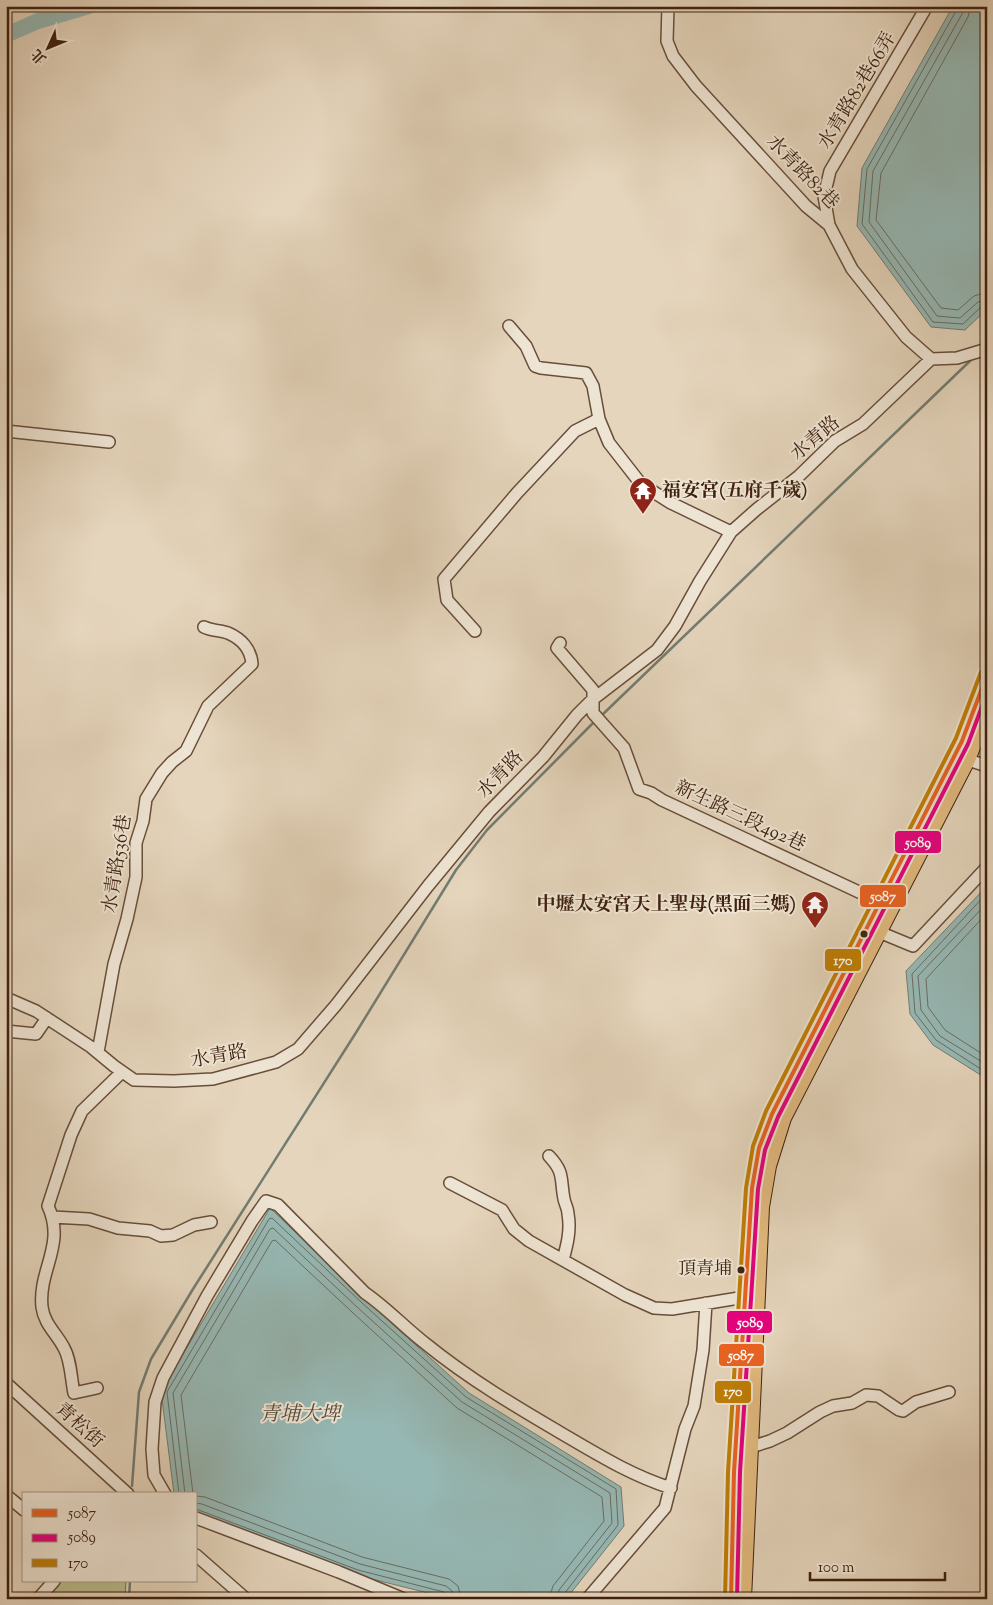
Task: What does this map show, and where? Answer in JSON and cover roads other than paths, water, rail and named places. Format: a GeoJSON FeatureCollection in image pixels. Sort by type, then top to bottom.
{"type":"FeatureCollection","features":[{"type":"Feature","properties":{"kind":"main road"},"geometry":{"type":"LineString","coordinates":[[744,1599],[762,1207],[769,1166],[784,1118],[879,932],[885,904],[962,741],[987,674]]}},
{"type":"Feature","properties":{"kind":"main road"},"geometry":{"type":"LineString","coordinates":[[731,1599],[734,1472],[752,1188],[759,1148],[772,1114],[885,904],[968,760],[987,710]]}},
{"type":"Feature","properties":{"kind":"street","name":"水青路82巷"},"geometry":{"type":"LineString","coordinates":[[668,6],[668,41],[673,56],[696,86],[806,206],[829,226],[852,269],[906,337],[931,359]]}},
{"type":"Feature","properties":{"kind":"street","name":"水青路82巷66弄"},"geometry":{"type":"LineString","coordinates":[[829,226],[824,196],[830,171],[927,6]]}},
{"type":"Feature","properties":{"kind":"street"},"geometry":{"type":"LineString","coordinates":[[509,326],[526,346],[535,366],[586,373],[593,386],[599,419],[610,442],[641,484],[671,503],[732,532]]}},
{"type":"Feature","properties":{"kind":"street"},"geometry":{"type":"LineString","coordinates":[[931,359],[957,358],[987,349]]}},
{"type":"Feature","properties":{"kind":"street","name":"水青路"},"geometry":{"type":"LineString","coordinates":[[6,998],[47,1018],[98,1052],[134,1080],[174,1081],[213,1079],[276,1062],[298,1049],[336,1005],[428,886],[477,827],[543,757],[577,714],[592,700],[657,650],[676,626],[700,581],[732,532],[757,509],[799,476],[835,441],[863,424],[931,359]]}},
{"type":"Feature","properties":{"kind":"street"},"geometry":{"type":"LineString","coordinates":[[475,631],[447,600],[444,580],[517,493],[575,431],[599,419]]}},
{"type":"Feature","properties":{"kind":"street"},"geometry":{"type":"LineString","coordinates":[[6,430],[109,442]]}},
{"type":"Feature","properties":{"kind":"street","name":"水青路536巷"},"geometry":{"type":"LineString","coordinates":[[98,1052],[114,964],[127,919],[136,877],[136,843],[143,821],[146,799],[162,773],[186,751],[208,706],[252,664],[251,653],[237,638],[227,633],[209,630],[204,627]]}},
{"type":"Feature","properties":{"kind":"street"},"geometry":{"type":"LineString","coordinates":[[560,643],[557,648],[563,657],[593,690],[592,700]]}},
{"type":"Feature","properties":{"kind":"street","name":"新生路三段492巷"},"geometry":{"type":"LineString","coordinates":[[592,700],[593,713],[624,748],[640,789],[651,792],[662,800],[885,904]]}},
{"type":"Feature","properties":{"kind":"street"},"geometry":{"type":"LineString","coordinates":[[968,760],[987,766]]}},
{"type":"Feature","properties":{"kind":"street"},"geometry":{"type":"LineString","coordinates":[[879,932],[913,946],[987,867]]}},
{"type":"Feature","properties":{"kind":"street"},"geometry":{"type":"LineString","coordinates":[[6,1031],[36,1034],[47,1018]]}},
{"type":"Feature","properties":{"kind":"street"},"geometry":{"type":"LineString","coordinates":[[97,1388],[74,1393],[65,1349],[45,1321],[42,1307],[44,1282],[54,1243],[53,1218],[48,1206],[82,1111],[122,1072]]}},
{"type":"Feature","properties":{"kind":"street"},"geometry":{"type":"LineString","coordinates":[[549,1156],[563,1177],[564,1198],[569,1216],[569,1236],[562,1260]]}},
{"type":"Feature","properties":{"kind":"street"},"geometry":{"type":"LineString","coordinates":[[450,1182],[502,1210],[514,1229],[529,1241],[625,1295],[654,1308],[672,1308],[745,1297]]}},
{"type":"Feature","properties":{"kind":"street"},"geometry":{"type":"LineString","coordinates":[[164,1492],[154,1475],[152,1449],[155,1402],[163,1378],[207,1296],[266,1201],[278,1205],[365,1293],[425,1344],[474,1379],[621,1468],[671,1488]]}},
{"type":"Feature","properties":{"kind":"street"},"geometry":{"type":"LineString","coordinates":[[53,1218],[89,1218],[118,1228],[150,1231],[161,1236],[173,1235],[194,1225],[211,1222]]}},
{"type":"Feature","properties":{"kind":"street"},"geometry":{"type":"LineString","coordinates":[[587,1599],[665,1508],[694,1406],[703,1350],[706,1303]]}},
{"type":"Feature","properties":{"kind":"street","name":"青松街"},"geometry":{"type":"LineString","coordinates":[[6,1384],[126,1492]]}},
{"type":"Feature","properties":{"kind":"street"},"geometry":{"type":"LineString","coordinates":[[750,1447],[787,1433],[833,1406],[852,1403],[866,1395],[878,1396],[903,1411],[916,1402],[949,1392]]}},
{"type":"Feature","properties":{"kind":"street"},"geometry":{"type":"LineString","coordinates":[[6,1495],[22,1508]]}},
{"type":"Feature","properties":{"kind":"street"},"geometry":{"type":"LineString","coordinates":[[198,1519],[339,1572],[404,1599]]}},
{"type":"Feature","properties":{"kind":"street"},"geometry":{"type":"LineString","coordinates":[[198,1556],[246,1599]]}},
{"type":"Feature","properties":{"kind":"street"},"geometry":{"type":"LineString","coordinates":[[38,1599],[53,1582]]}},
{"type":"Feature","properties":{"kind":"water"},"geometry":{"type":"Polygon","coordinates":[[[953,6],[987,6],[987,309],[965,330],[931,327],[857,226],[862,168],[953,6]]]}},
{"type":"Feature","properties":{"kind":"water"},"geometry":{"type":"Polygon","coordinates":[[[987,886],[987,1079],[933,1045],[910,1014],[906,971],[987,886]]]}},
{"type":"Feature","properties":{"kind":"water","name":"青埔大埤"},"geometry":{"type":"Polygon","coordinates":[[[270,1208],[365,1299],[469,1393],[621,1487],[624,1526],[566,1599],[452,1599],[356,1575],[198,1515],[198,1492],[174,1492],[161,1391],[270,1208]]]}},
{"type":"Feature","properties":{"kind":"waterway"},"geometry":{"type":"LineString","coordinates":[[6,35],[38,21],[89,6]]}},
{"type":"Feature","properties":{"kind":"waterway"},"geometry":{"type":"LineString","coordinates":[[601,716],[971,360]]}},
{"type":"Feature","properties":{"kind":"waterway"},"geometry":{"type":"LineString","coordinates":[[132,1486],[139,1392],[151,1359],[193,1289],[357,1031],[456,870],[487,830],[595,721]]}},
{"type":"Feature","properties":{"kind":"waterway"},"geometry":{"type":"LineString","coordinates":[[129,1599],[130,1582]]}},
{"type":"Feature","properties":{"kind":"place","name":"福安宮(五府千歲)"},"geometry":{"type":"Point","coordinates":[643,515]}},
{"type":"Feature","properties":{"kind":"place","name":"中壢太安宮天上聖母(黑面三媽)"},"geometry":{"type":"Point","coordinates":[815,929]}},
{"type":"Feature","properties":{"kind":"place","name":"頂青埔"},"geometry":{"type":"Point","coordinates":[741,1270]}}]}
